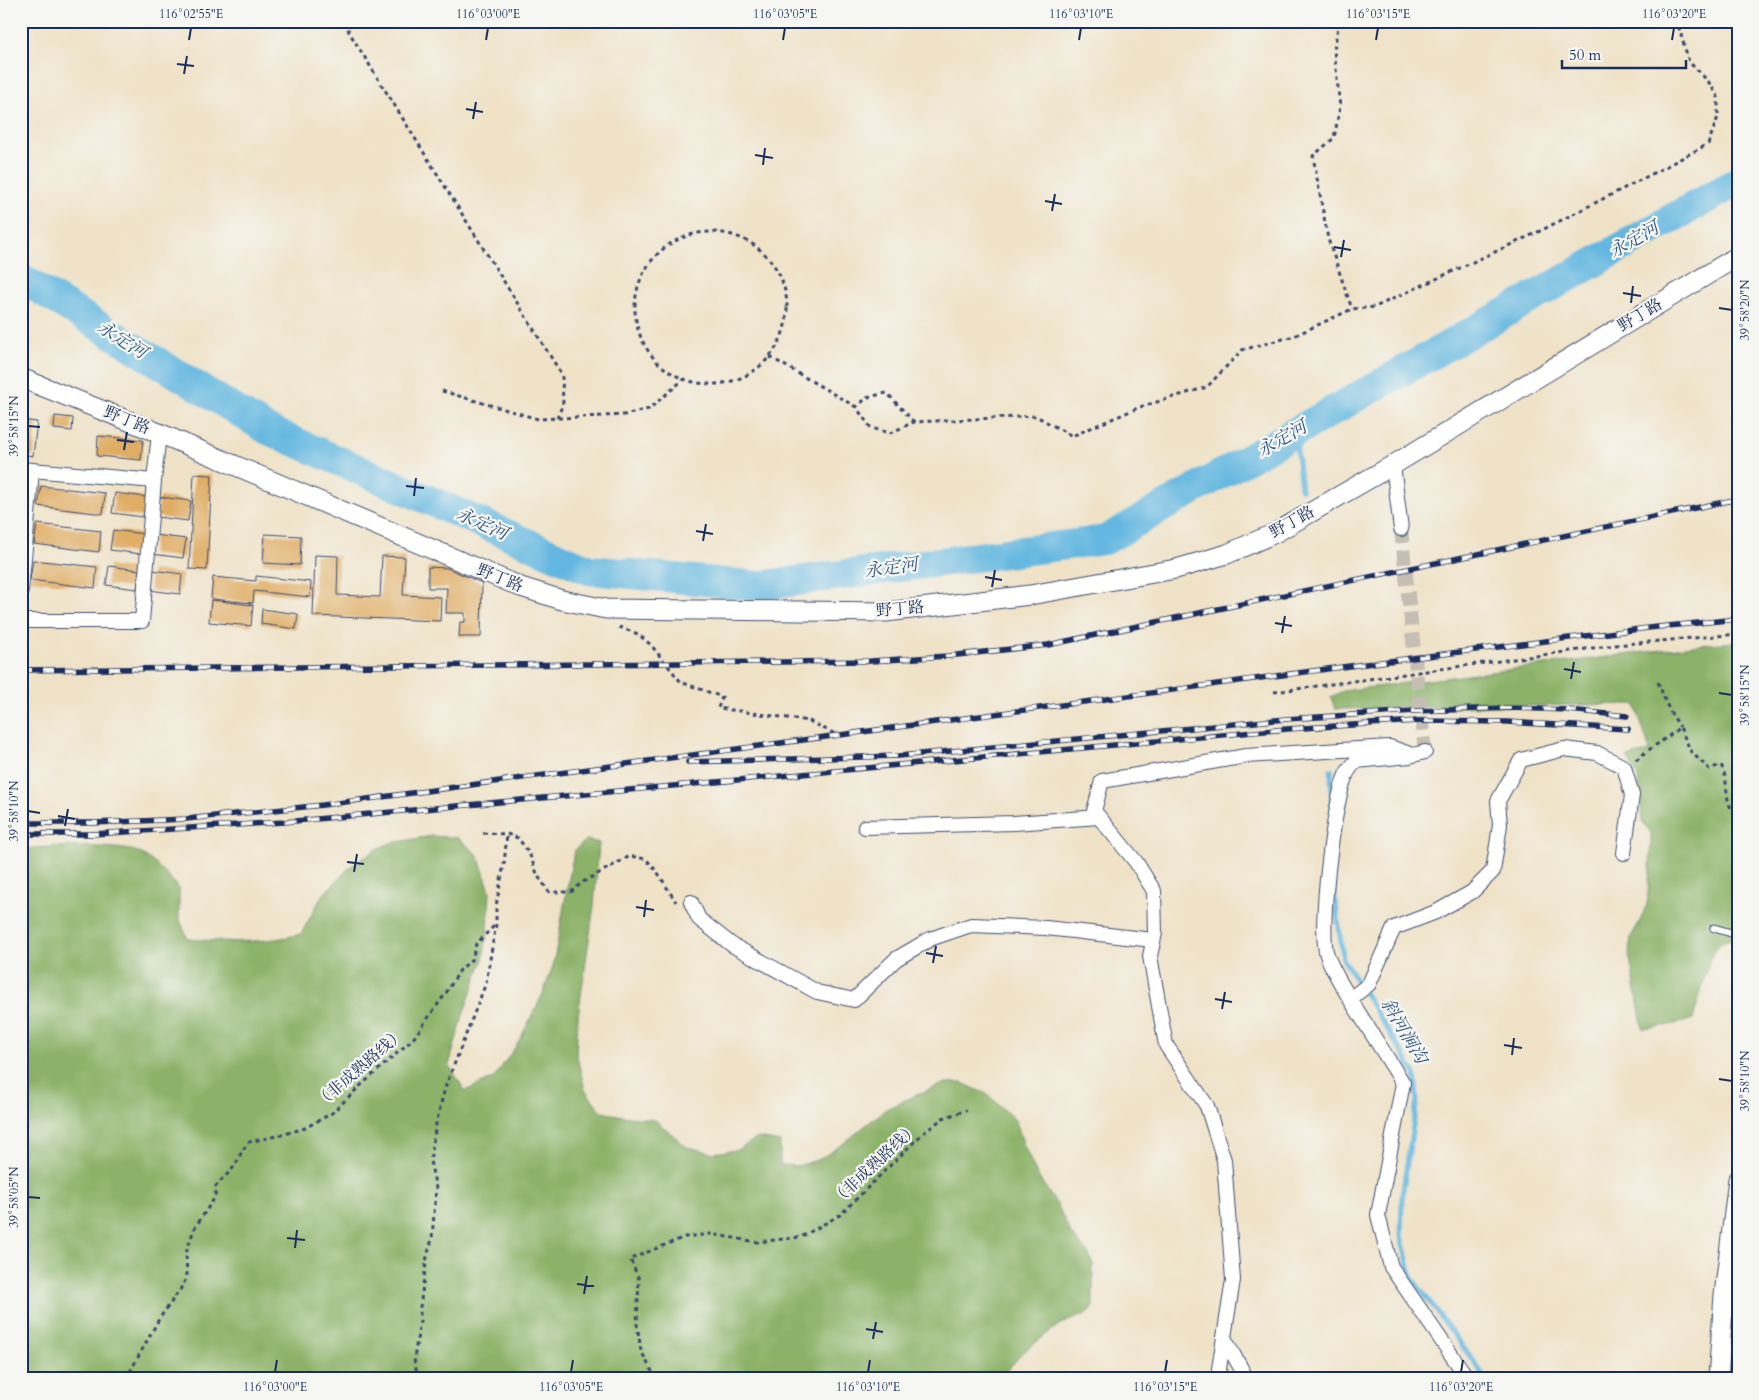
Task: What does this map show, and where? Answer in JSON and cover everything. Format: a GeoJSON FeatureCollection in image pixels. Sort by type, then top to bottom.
{"type":"FeatureCollection","features":[{"type":"Feature","properties":{"kind":"main road","name":"野丁路"},"geometry":{"type":"LineString","coordinates":[[21,378],[159,433],[521,587],[562,600],[606,609],[886,612],[1030,595],[1176,570],[1227,554],[1275,533],[1393,465],[1738,256]]}},
{"type":"Feature","properties":{"kind":"main road"},"geometry":{"type":"LineString","coordinates":[[1718,1379],[1724,1296],[1738,1179]]}},
{"type":"Feature","properties":{"kind":"street"},"geometry":{"type":"LineString","coordinates":[[21,621],[142,621],[159,433]]}},
{"type":"Feature","properties":{"kind":"street"},"geometry":{"type":"LineString","coordinates":[[1393,465],[1401,529]]}},
{"type":"Feature","properties":{"kind":"street"},"geometry":{"type":"LineString","coordinates":[[21,591],[26,470],[154,482]]}},
{"type":"Feature","properties":{"kind":"street"},"geometry":{"type":"LineString","coordinates":[[1220,1379],[1219,1369],[1233,1280],[1224,1160],[1207,1106],[1166,1045],[1150,956],[1154,940],[1154,891],[1136,862],[1094,811],[1102,781],[1246,756],[1390,747],[1419,754],[1356,761],[1347,774],[1339,797],[1329,868],[1324,927],[1326,954],[1403,1083],[1378,1215],[1390,1267],[1468,1379]]}},
{"type":"Feature","properties":{"kind":"street"},"geometry":{"type":"LineString","coordinates":[[1353,997],[1369,984],[1394,928],[1436,912],[1472,892],[1493,871],[1500,825],[1498,801],[1521,760],[1564,749],[1597,753],[1624,766],[1632,795],[1624,853]]}},
{"type":"Feature","properties":{"kind":"street"},"geometry":{"type":"LineString","coordinates":[[865,828],[1014,823],[1099,817]]}},
{"type":"Feature","properties":{"kind":"street"},"geometry":{"type":"LineString","coordinates":[[691,902],[700,919],[732,945],[817,992],[854,1000],[896,959],[930,939],[971,925],[1046,928],[1154,940]]}},
{"type":"Feature","properties":{"kind":"street"},"geometry":{"type":"LineString","coordinates":[[1224,1338],[1247,1379]]}},
{"type":"Feature","properties":{"kind":"lane"},"geometry":{"type":"LineString","coordinates":[[1714,928],[1738,934]]}},
{"type":"Feature","properties":{"kind":"path"},"geometry":{"type":"LineString","coordinates":[[346,21],[349,32],[562,375],[562,404],[557,418]]}},
{"type":"Feature","properties":{"kind":"path"},"geometry":{"type":"LineString","coordinates":[[1339,21],[1334,50],[1340,107],[1334,138],[1312,156],[1328,239],[1352,310]]}},
{"type":"Feature","properties":{"kind":"path"},"geometry":{"type":"LineString","coordinates":[[770,358],[856,407],[871,428],[890,433],[914,422],[1036,416],[1072,436],[1140,407],[1207,387],[1242,350],[1294,336],[1352,310],[1375,307],[1536,234],[1708,144],[1718,117],[1718,97],[1708,81],[1690,62],[1677,21]]}},
{"type":"Feature","properties":{"kind":"path"},"geometry":{"type":"LineString","coordinates":[[712,231],[736,236],[758,248],[775,266],[785,288],[788,312],[782,336],[770,358],[750,375],[725,384],[698,384],[684,379],[674,376],[653,359],[639,337],[634,311],[637,285],[648,263],[666,246],[688,235],[712,231]]}},
{"type":"Feature","properties":{"kind":"path"},"geometry":{"type":"LineString","coordinates":[[442,391],[538,419],[624,415],[649,409],[684,379]]}},
{"type":"Feature","properties":{"kind":"path"},"geometry":{"type":"LineString","coordinates":[[856,407],[868,397],[887,393],[914,422]]}},
{"type":"Feature","properties":{"kind":"path"},"geometry":{"type":"LineString","coordinates":[[615,626],[638,634],[651,645],[681,682],[722,697],[718,708],[809,721],[837,735]]}},
{"type":"Feature","properties":{"kind":"path"},"geometry":{"type":"LineString","coordinates":[[1274,692],[1615,644],[1738,634]]}},
{"type":"Feature","properties":{"kind":"path"},"geometry":{"type":"LineString","coordinates":[[1658,682],[1669,710],[1680,727],[1691,752],[1709,769],[1721,765],[1726,775],[1726,796],[1730,811],[1738,819]]}},
{"type":"Feature","properties":{"kind":"path"},"geometry":{"type":"LineString","coordinates":[[1629,782],[1636,760],[1680,727]]}},
{"type":"Feature","properties":{"kind":"path"},"geometry":{"type":"LineString","coordinates":[[483,833],[507,834],[518,838],[529,853],[538,876],[549,892],[571,892],[583,882],[630,856],[646,859],[658,873],[677,904]]}},
{"type":"Feature","properties":{"kind":"path"},"geometry":{"type":"LineString","coordinates":[[418,1379],[419,1375],[414,1359],[427,1256],[432,1239],[436,1188],[430,1161],[436,1124],[445,1088],[486,983],[496,924],[496,906],[504,864],[507,834]]}},
{"type":"Feature","properties":{"kind":"path","name":"（非成熟路线）"},"geometry":{"type":"LineString","coordinates":[[126,1379],[159,1319],[187,1277],[186,1253],[194,1229],[215,1197],[216,1186],[235,1166],[249,1142],[305,1128],[332,1113],[359,1086],[413,1039],[460,970],[472,959],[476,944],[496,924]]}},
{"type":"Feature","properties":{"kind":"path","name":"（非成熟路线）"},"geometry":{"type":"LineString","coordinates":[[656,1379],[641,1351],[637,1324],[639,1278],[630,1259],[685,1237],[710,1234],[757,1242],[800,1237],[840,1215],[921,1135],[943,1118],[967,1110]]}},
{"type":"Feature","properties":{"kind":"green space"},"geometry":{"type":"Polygon","coordinates":[[[1738,642],[1738,937],[1721,942],[1710,958],[1693,1019],[1643,1029],[1629,954],[1631,937],[1647,904],[1651,833],[1642,821],[1638,777],[1627,757],[1650,751],[1635,704],[1335,709],[1331,697],[1343,691],[1708,644],[1738,642]]]}},
{"type":"Feature","properties":{"kind":"green space"},"geometry":{"type":"Polygon","coordinates":[[[433,836],[458,838],[478,855],[490,891],[488,928],[483,960],[464,1012],[449,1065],[465,1091],[494,1078],[518,1043],[542,996],[553,966],[574,851],[586,840],[599,843],[594,906],[578,1016],[576,1053],[585,1090],[602,1112],[655,1120],[687,1147],[713,1153],[737,1150],[758,1138],[780,1142],[780,1165],[798,1166],[820,1159],[844,1143],[886,1109],[946,1083],[962,1083],[987,1094],[1016,1121],[1024,1146],[1037,1175],[1058,1206],[1071,1234],[1088,1253],[1093,1264],[1093,1307],[1084,1315],[1060,1324],[1022,1353],[1000,1379],[21,1379],[21,850],[80,846],[116,848],[138,852],[155,863],[179,888],[179,918],[188,939],[245,941],[301,934],[322,896],[351,866],[390,843],[433,836]]]}},
{"type":"Feature","properties":{"kind":"building"},"geometry":{"type":"Polygon","coordinates":[[[55,416],[73,418],[72,431],[54,429],[55,416]]]}},
{"type":"Feature","properties":{"kind":"building"},"geometry":{"type":"Polygon","coordinates":[[[21,420],[37,422],[33,456],[21,454],[21,420]]]}},
{"type":"Feature","properties":{"kind":"building"},"geometry":{"type":"Polygon","coordinates":[[[98,436],[143,440],[141,460],[97,456],[98,436]]]}},
{"type":"Feature","properties":{"kind":"building"},"geometry":{"type":"Polygon","coordinates":[[[194,474],[212,475],[207,570],[189,569],[194,474]]]}},
{"type":"Feature","properties":{"kind":"building"},"geometry":{"type":"Polygon","coordinates":[[[41,486],[105,493],[103,514],[38,506],[41,486]]]}},
{"type":"Feature","properties":{"kind":"building"},"geometry":{"type":"Polygon","coordinates":[[[115,493],[146,497],[143,517],[112,513],[115,493]]]}},
{"type":"Feature","properties":{"kind":"building"},"geometry":{"type":"Polygon","coordinates":[[[160,497],[191,501],[188,521],[157,517],[160,497]]]}},
{"type":"Feature","properties":{"kind":"building"},"geometry":{"type":"Polygon","coordinates":[[[37,524],[101,531],[99,552],[34,544],[37,524]]]}},
{"type":"Feature","properties":{"kind":"building"},"geometry":{"type":"Polygon","coordinates":[[[113,530],[144,534],[141,554],[110,550],[113,530]]]}},
{"type":"Feature","properties":{"kind":"building"},"geometry":{"type":"Polygon","coordinates":[[[265,534],[301,536],[300,565],[263,563],[265,534]]]}},
{"type":"Feature","properties":{"kind":"building"},"geometry":{"type":"Polygon","coordinates":[[[155,535],[186,539],[183,558],[152,554],[155,535]]]}},
{"type":"Feature","properties":{"kind":"building"},"geometry":{"type":"Polygon","coordinates":[[[315,555],[338,556],[337,595],[380,597],[382,556],[405,557],[403,595],[441,597],[440,621],[313,616],[315,555]]]}},
{"type":"Feature","properties":{"kind":"building"},"geometry":{"type":"Polygon","coordinates":[[[33,560],[97,567],[95,588],[30,580],[33,560]]]}},
{"type":"Feature","properties":{"kind":"building"},"geometry":{"type":"Polygon","coordinates":[[[109,566],[139,570],[137,589],[106,585],[109,566]]]}},
{"type":"Feature","properties":{"kind":"building"},"geometry":{"type":"Polygon","coordinates":[[[428,567],[447,568],[482,583],[481,637],[459,637],[460,622],[465,622],[465,613],[446,613],[447,588],[428,588],[428,567]]]}},
{"type":"Feature","properties":{"kind":"building"},"geometry":{"type":"Polygon","coordinates":[[[152,570],[182,574],[180,594],[149,590],[152,570]]]}},
{"type":"Feature","properties":{"kind":"building"},"geometry":{"type":"Polygon","coordinates":[[[256,576],[311,582],[310,597],[254,591],[253,603],[211,599],[213,577],[256,581],[256,576]]]}},
{"type":"Feature","properties":{"kind":"building"},"geometry":{"type":"Polygon","coordinates":[[[211,600],[253,605],[251,626],[209,622],[211,600]]]}},
{"type":"Feature","properties":{"kind":"building"},"geometry":{"type":"Polygon","coordinates":[[[262,609],[298,614],[296,629],[261,624],[262,609]]]}},
{"type":"Feature","properties":{"kind":"waterway","name":"永定河"},"geometry":{"type":"LineString","coordinates":[[21,278],[268,430],[589,570],[758,586],[1105,540],[1738,181]]}},
{"type":"Feature","properties":{"kind":"waterway","name":"斜河涧沟"},"geometry":{"type":"LineString","coordinates":[[1295,432],[1301,490]]}},
{"type":"Feature","properties":{"kind":"waterway","name":"斜河涧沟"},"geometry":{"type":"LineString","coordinates":[[1331,770],[1332,806]]}},
{"type":"Feature","properties":{"kind":"waterway","name":"斜河涧沟"},"geometry":{"type":"LineString","coordinates":[[1333,880],[1343,959],[1415,1073],[1417,1100],[1402,1196],[1401,1236],[1412,1278],[1480,1370],[1484,1379]]}},
{"type":"Feature","properties":{"kind":"tunnel"},"geometry":{"type":"LineString","coordinates":[[1401,529],[1425,752]]}},
{"type":"Feature","properties":{"kind":"railway"},"geometry":{"type":"LineString","coordinates":[[21,670],[871,661],[948,656],[1048,645],[1738,499]]}},
{"type":"Feature","properties":{"kind":"railway"},"geometry":{"type":"LineString","coordinates":[[21,823],[93,823],[186,819],[323,805],[1342,667],[1648,628],[1738,619]]}},
{"type":"Feature","properties":{"kind":"railway"},"geometry":{"type":"LineString","coordinates":[[688,762],[899,756],[1286,719],[1416,711],[1508,708],[1568,710],[1627,716]]}},
{"type":"Feature","properties":{"kind":"railway"},"geometry":{"type":"LineString","coordinates":[[21,834],[93,834],[284,822],[1287,729],[1418,721],[1507,722],[1628,729]]}}]}
